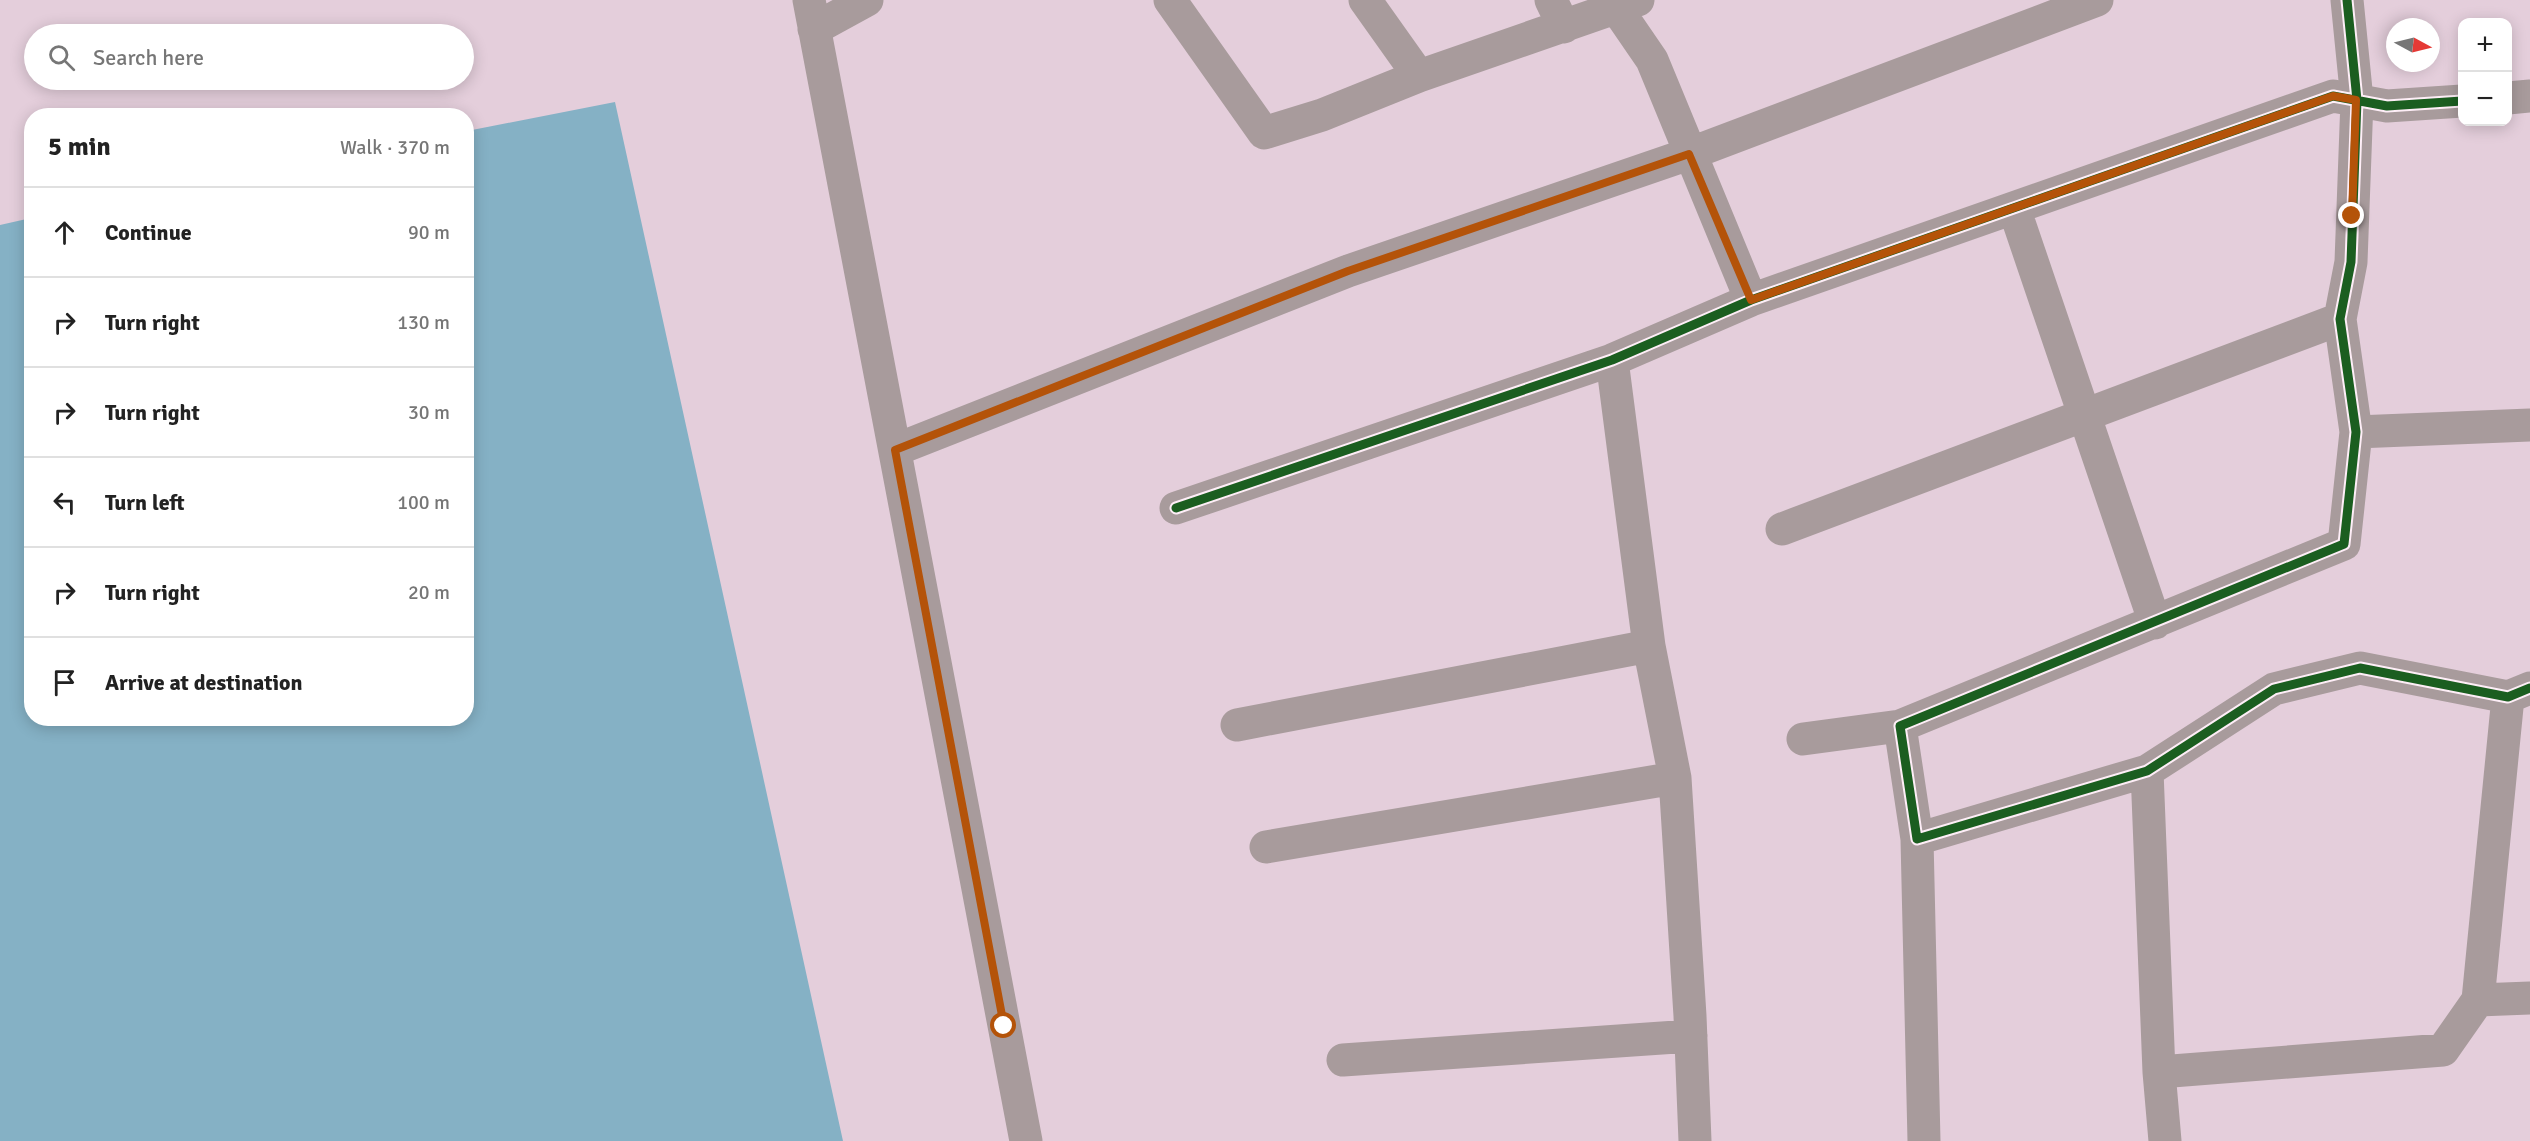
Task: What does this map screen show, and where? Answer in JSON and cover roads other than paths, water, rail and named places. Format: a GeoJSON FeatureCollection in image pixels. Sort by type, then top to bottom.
{"type":"FeatureCollection","features":[{"type":"Feature","properties":{"kind":"street"},"geometry":{"type":"LineString","coordinates":[[867,0],[812,14],[1026,1141]]}},
{"type":"Feature","properties":{"kind":"street"},"geometry":{"type":"LineString","coordinates":[[1170,0],[1264,133],[1322,115],[1419,76],[1558,13],[1627,4],[1751,300]]}},
{"type":"Feature","properties":{"kind":"street"},"geometry":{"type":"LineString","coordinates":[[1365,0],[1419,76]]}},
{"type":"Feature","properties":{"kind":"street"},"geometry":{"type":"LineString","coordinates":[[895,450],[1348,271],[1689,154],[2097,0]]}},
{"type":"Feature","properties":{"kind":"street"},"geometry":{"type":"LineString","coordinates":[[1803,739],[1900,726],[2344,544],[2356,432],[2340,319],[2351,262],[2356,100],[2348,0]]}},
{"type":"Feature","properties":{"kind":"street"},"geometry":{"type":"LineString","coordinates":[[1176,508],[1612,360],[1751,300],[2333,96],[2387,106],[2458,101]]}},
{"type":"Feature","properties":{"kind":"street"},"geometry":{"type":"LineString","coordinates":[[2512,98],[2530,96]]}},
{"type":"Feature","properties":{"kind":"street"},"geometry":{"type":"LineString","coordinates":[[2014,208],[2155,622]]}},
{"type":"Feature","properties":{"kind":"street"},"geometry":{"type":"LineString","coordinates":[[1782,529],[2340,319]]}},
{"type":"Feature","properties":{"kind":"street"},"geometry":{"type":"LineString","coordinates":[[1612,360],[1649,646],[1675,778],[1695,1141]]}},
{"type":"Feature","properties":{"kind":"street"},"geometry":{"type":"LineString","coordinates":[[2356,432],[2530,425]]}},
{"type":"Feature","properties":{"kind":"street"},"geometry":{"type":"LineString","coordinates":[[1237,725],[1649,646]]}},
{"type":"Feature","properties":{"kind":"street"},"geometry":{"type":"LineString","coordinates":[[1917,839],[2147,771],[2274,689],[2360,668],[2519,692],[2478,1000],[2443,1050],[2159,1072]]}},
{"type":"Feature","properties":{"kind":"street"},"geometry":{"type":"LineString","coordinates":[[1900,726],[1917,839],[1924,1141]]}},
{"type":"Feature","properties":{"kind":"street"},"geometry":{"type":"LineString","coordinates":[[2147,771],[2159,1072],[2164,1141]]}},
{"type":"Feature","properties":{"kind":"street"},"geometry":{"type":"LineString","coordinates":[[1266,847],[1675,778]]}},
{"type":"Feature","properties":{"kind":"street"},"geometry":{"type":"LineString","coordinates":[[2478,1000],[2530,998]]}},
{"type":"Feature","properties":{"kind":"street"},"geometry":{"type":"LineString","coordinates":[[1343,1060],[1690,1036]]}},
{"type":"Feature","properties":{"kind":"water"},"geometry":{"type":"Polygon","coordinates":[[[615,102],[843,1141],[0,1141],[0,225],[24,220],[24,726],[474,726],[474,130],[615,102]]]}}]}
